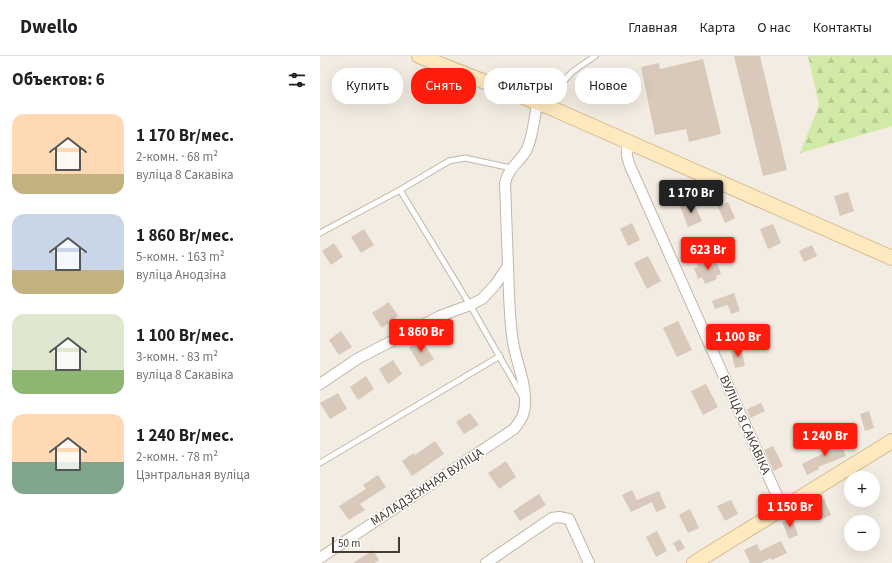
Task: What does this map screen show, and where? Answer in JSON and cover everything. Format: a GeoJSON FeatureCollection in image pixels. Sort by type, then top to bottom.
{"type":"FeatureCollection","features":[{"type":"Feature","properties":{"kind":"street"},"geometry":{"type":"LineString","coordinates":[[419,56],[484,81]]}},
{"type":"Feature","properties":{"kind":"street"},"geometry":{"type":"LineString","coordinates":[[525,402],[524,385],[516,358],[513,340],[508,266],[505,183],[511,168],[522,157],[527,147],[543,104],[892,258]]}},
{"type":"Feature","properties":{"kind":"street","name":"ВУЛІЦА 8 САКАВІКА"},"geometry":{"type":"LineString","coordinates":[[629,142],[626,149],[630,166],[783,509]]}},
{"type":"Feature","properties":{"kind":"street"},"geometry":{"type":"LineString","coordinates":[[320,384],[364,356],[440,316],[482,299],[496,285],[508,266]]}},
{"type":"Feature","properties":{"kind":"street","name":"МАЛАДЗЁЖНАЯ ВУЛІЦА"},"geometry":{"type":"LineString","coordinates":[[320,558],[514,429],[523,417],[525,402]]}},
{"type":"Feature","properties":{"kind":"street"},"geometry":{"type":"LineString","coordinates":[[694,563],[892,441]]}},
{"type":"Feature","properties":{"kind":"street"},"geometry":{"type":"LineString","coordinates":[[486,563],[552,518],[559,517],[569,519],[589,563]]}},
{"type":"Feature","properties":{"kind":"lane"},"geometry":{"type":"LineString","coordinates":[[567,78],[572,72],[595,56]]}},
{"type":"Feature","properties":{"kind":"lane"},"geometry":{"type":"LineString","coordinates":[[320,233],[400,190],[449,161],[465,158],[511,168]]}},
{"type":"Feature","properties":{"kind":"lane"},"geometry":{"type":"LineString","coordinates":[[400,190],[470,305],[525,402]]}},
{"type":"Feature","properties":{"kind":"lane"},"geometry":{"type":"LineString","coordinates":[[320,463],[500,356]]}},
{"type":"Feature","properties":{"kind":"green space"},"geometry":{"type":"Polygon","coordinates":[[[808,56],[892,56],[892,126],[800,153],[819,105],[808,56]]]}},
{"type":"Feature","properties":{"kind":"building"},"geometry":{"type":"Polygon","coordinates":[[[734,56],[760,56],[787,170],[763,176],[734,56]]]}},
{"type":"Feature","properties":{"kind":"building"},"geometry":{"type":"Polygon","coordinates":[[[703,59],[721,134],[689,142],[686,129],[655,135],[641,67],[659,63],[660,69],[703,59]]]}},
{"type":"Feature","properties":{"kind":"building"},"geometry":{"type":"Polygon","coordinates":[[[848,192],[854,211],[840,216],[834,196],[848,192]]]}},
{"type":"Feature","properties":{"kind":"building"},"geometry":{"type":"Polygon","coordinates":[[[693,201],[702,221],[688,227],[680,206],[693,201]]]}},
{"type":"Feature","properties":{"kind":"building"},"geometry":{"type":"Polygon","coordinates":[[[728,202],[735,218],[725,223],[718,207],[728,202]]]}},
{"type":"Feature","properties":{"kind":"building"},"geometry":{"type":"Polygon","coordinates":[[[632,223],[640,240],[628,246],[620,229],[632,223]]]}},
{"type":"Feature","properties":{"kind":"building"},"geometry":{"type":"Polygon","coordinates":[[[773,224],[781,243],[768,249],[760,229],[773,224]]]}},
{"type":"Feature","properties":{"kind":"building"},"geometry":{"type":"Polygon","coordinates":[[[364,229],[374,245],[361,253],[351,237],[364,229]]]}},
{"type":"Feature","properties":{"kind":"building"},"geometry":{"type":"Polygon","coordinates":[[[334,243],[343,257],[331,265],[322,251],[334,243]]]}},
{"type":"Feature","properties":{"kind":"building"},"geometry":{"type":"Polygon","coordinates":[[[812,245],[817,256],[804,262],[799,251],[812,245]]]}},
{"type":"Feature","properties":{"kind":"building"},"geometry":{"type":"Polygon","coordinates":[[[648,256],[661,281],[647,289],[634,263],[648,256]]]}},
{"type":"Feature","properties":{"kind":"building"},"geometry":{"type":"Polygon","coordinates":[[[710,258],[711,262],[716,260],[721,274],[716,276],[717,279],[705,284],[702,277],[698,279],[694,268],[698,267],[696,263],[710,258]]]}},
{"type":"Feature","properties":{"kind":"building"},"geometry":{"type":"Polygon","coordinates":[[[734,293],[740,311],[731,314],[728,305],[715,309],[712,301],[734,293]]]}},
{"type":"Feature","properties":{"kind":"building"},"geometry":{"type":"Polygon","coordinates":[[[389,302],[398,316],[382,328],[372,313],[389,302]]]}},
{"type":"Feature","properties":{"kind":"building"},"geometry":{"type":"Polygon","coordinates":[[[678,321],[692,350],[677,357],[663,328],[678,321]]]}},
{"type":"Feature","properties":{"kind":"building"},"geometry":{"type":"Polygon","coordinates":[[[341,331],[352,347],[339,355],[329,340],[341,331]]]}},
{"type":"Feature","properties":{"kind":"building"},"geometry":{"type":"Polygon","coordinates":[[[421,339],[434,359],[421,367],[409,347],[421,339]]]}},
{"type":"Feature","properties":{"kind":"building"},"geometry":{"type":"Polygon","coordinates":[[[741,348],[745,366],[735,368],[731,351],[741,348]]]}},
{"type":"Feature","properties":{"kind":"building"},"geometry":{"type":"Polygon","coordinates":[[[393,360],[402,374],[388,384],[379,369],[393,360]]]}},
{"type":"Feature","properties":{"kind":"building"},"geometry":{"type":"Polygon","coordinates":[[[366,376],[374,389],[358,400],[350,387],[366,376]]]}},
{"type":"Feature","properties":{"kind":"building"},"geometry":{"type":"Polygon","coordinates":[[[706,384],[718,407],[703,415],[691,391],[706,384]]]}},
{"type":"Feature","properties":{"kind":"building"},"geometry":{"type":"Polygon","coordinates":[[[338,393],[347,409],[330,419],[320,403],[338,393]]]}},
{"type":"Feature","properties":{"kind":"building"},"geometry":{"type":"Polygon","coordinates":[[[761,403],[765,411],[750,418],[747,409],[761,403]]]}},
{"type":"Feature","properties":{"kind":"building"},"geometry":{"type":"Polygon","coordinates":[[[869,411],[874,428],[865,431],[860,414],[869,411]]]}},
{"type":"Feature","properties":{"kind":"building"},"geometry":{"type":"Polygon","coordinates":[[[470,413],[479,425],[464,434],[456,422],[470,413]]]}},
{"type":"Feature","properties":{"kind":"building"},"geometry":{"type":"Polygon","coordinates":[[[839,439],[846,456],[818,467],[819,469],[807,475],[802,464],[824,453],[821,447],[839,439]]]}},
{"type":"Feature","properties":{"kind":"building"},"geometry":{"type":"Polygon","coordinates":[[[435,441],[444,454],[412,476],[402,461],[414,453],[415,455],[435,441]]]}},
{"type":"Feature","properties":{"kind":"building"},"geometry":{"type":"Polygon","coordinates":[[[773,446],[783,466],[774,471],[764,450],[773,446]]]}},
{"type":"Feature","properties":{"kind":"building"},"geometry":{"type":"Polygon","coordinates":[[[506,461],[516,477],[499,489],[488,473],[506,461]]]}},
{"type":"Feature","properties":{"kind":"building"},"geometry":{"type":"Polygon","coordinates":[[[378,475],[386,487],[360,504],[365,510],[349,520],[339,506],[366,489],[363,485],[378,475]]]}},
{"type":"Feature","properties":{"kind":"building"},"geometry":{"type":"Polygon","coordinates":[[[632,490],[637,500],[659,491],[666,508],[656,512],[652,502],[631,512],[622,495],[632,490]]]}},
{"type":"Feature","properties":{"kind":"building"},"geometry":{"type":"Polygon","coordinates":[[[539,494],[546,505],[520,521],[513,511],[539,494]]]}},
{"type":"Feature","properties":{"kind":"building"},"geometry":{"type":"Polygon","coordinates":[[[824,499],[831,515],[822,519],[815,503],[824,499]]]}},
{"type":"Feature","properties":{"kind":"building"},"geometry":{"type":"Polygon","coordinates":[[[731,500],[738,514],[725,521],[717,506],[731,500]]]}},
{"type":"Feature","properties":{"kind":"building"},"geometry":{"type":"Polygon","coordinates":[[[690,509],[699,528],[688,533],[679,515],[690,509]]]}},
{"type":"Feature","properties":{"kind":"building"},"geometry":{"type":"Polygon","coordinates":[[[792,518],[798,535],[789,539],[782,522],[792,518]]]}},
{"type":"Feature","properties":{"kind":"building"},"geometry":{"type":"Polygon","coordinates":[[[657,531],[667,551],[656,557],[646,537],[657,531]]]}},
{"type":"Feature","properties":{"kind":"building"},"geometry":{"type":"Polygon","coordinates":[[[680,539],[685,548],[678,552],[673,543],[680,539]]]}},
{"type":"Feature","properties":{"kind":"building"},"geometry":{"type":"Polygon","coordinates":[[[781,541],[787,553],[772,560],[771,558],[760,563],[750,563],[744,550],[757,544],[760,551],[781,541]]]}},
{"type":"Feature","properties":{"kind":"building"},"geometry":{"type":"Polygon","coordinates":[[[373,550],[379,560],[375,563],[353,563],[373,550]]]}}]}
